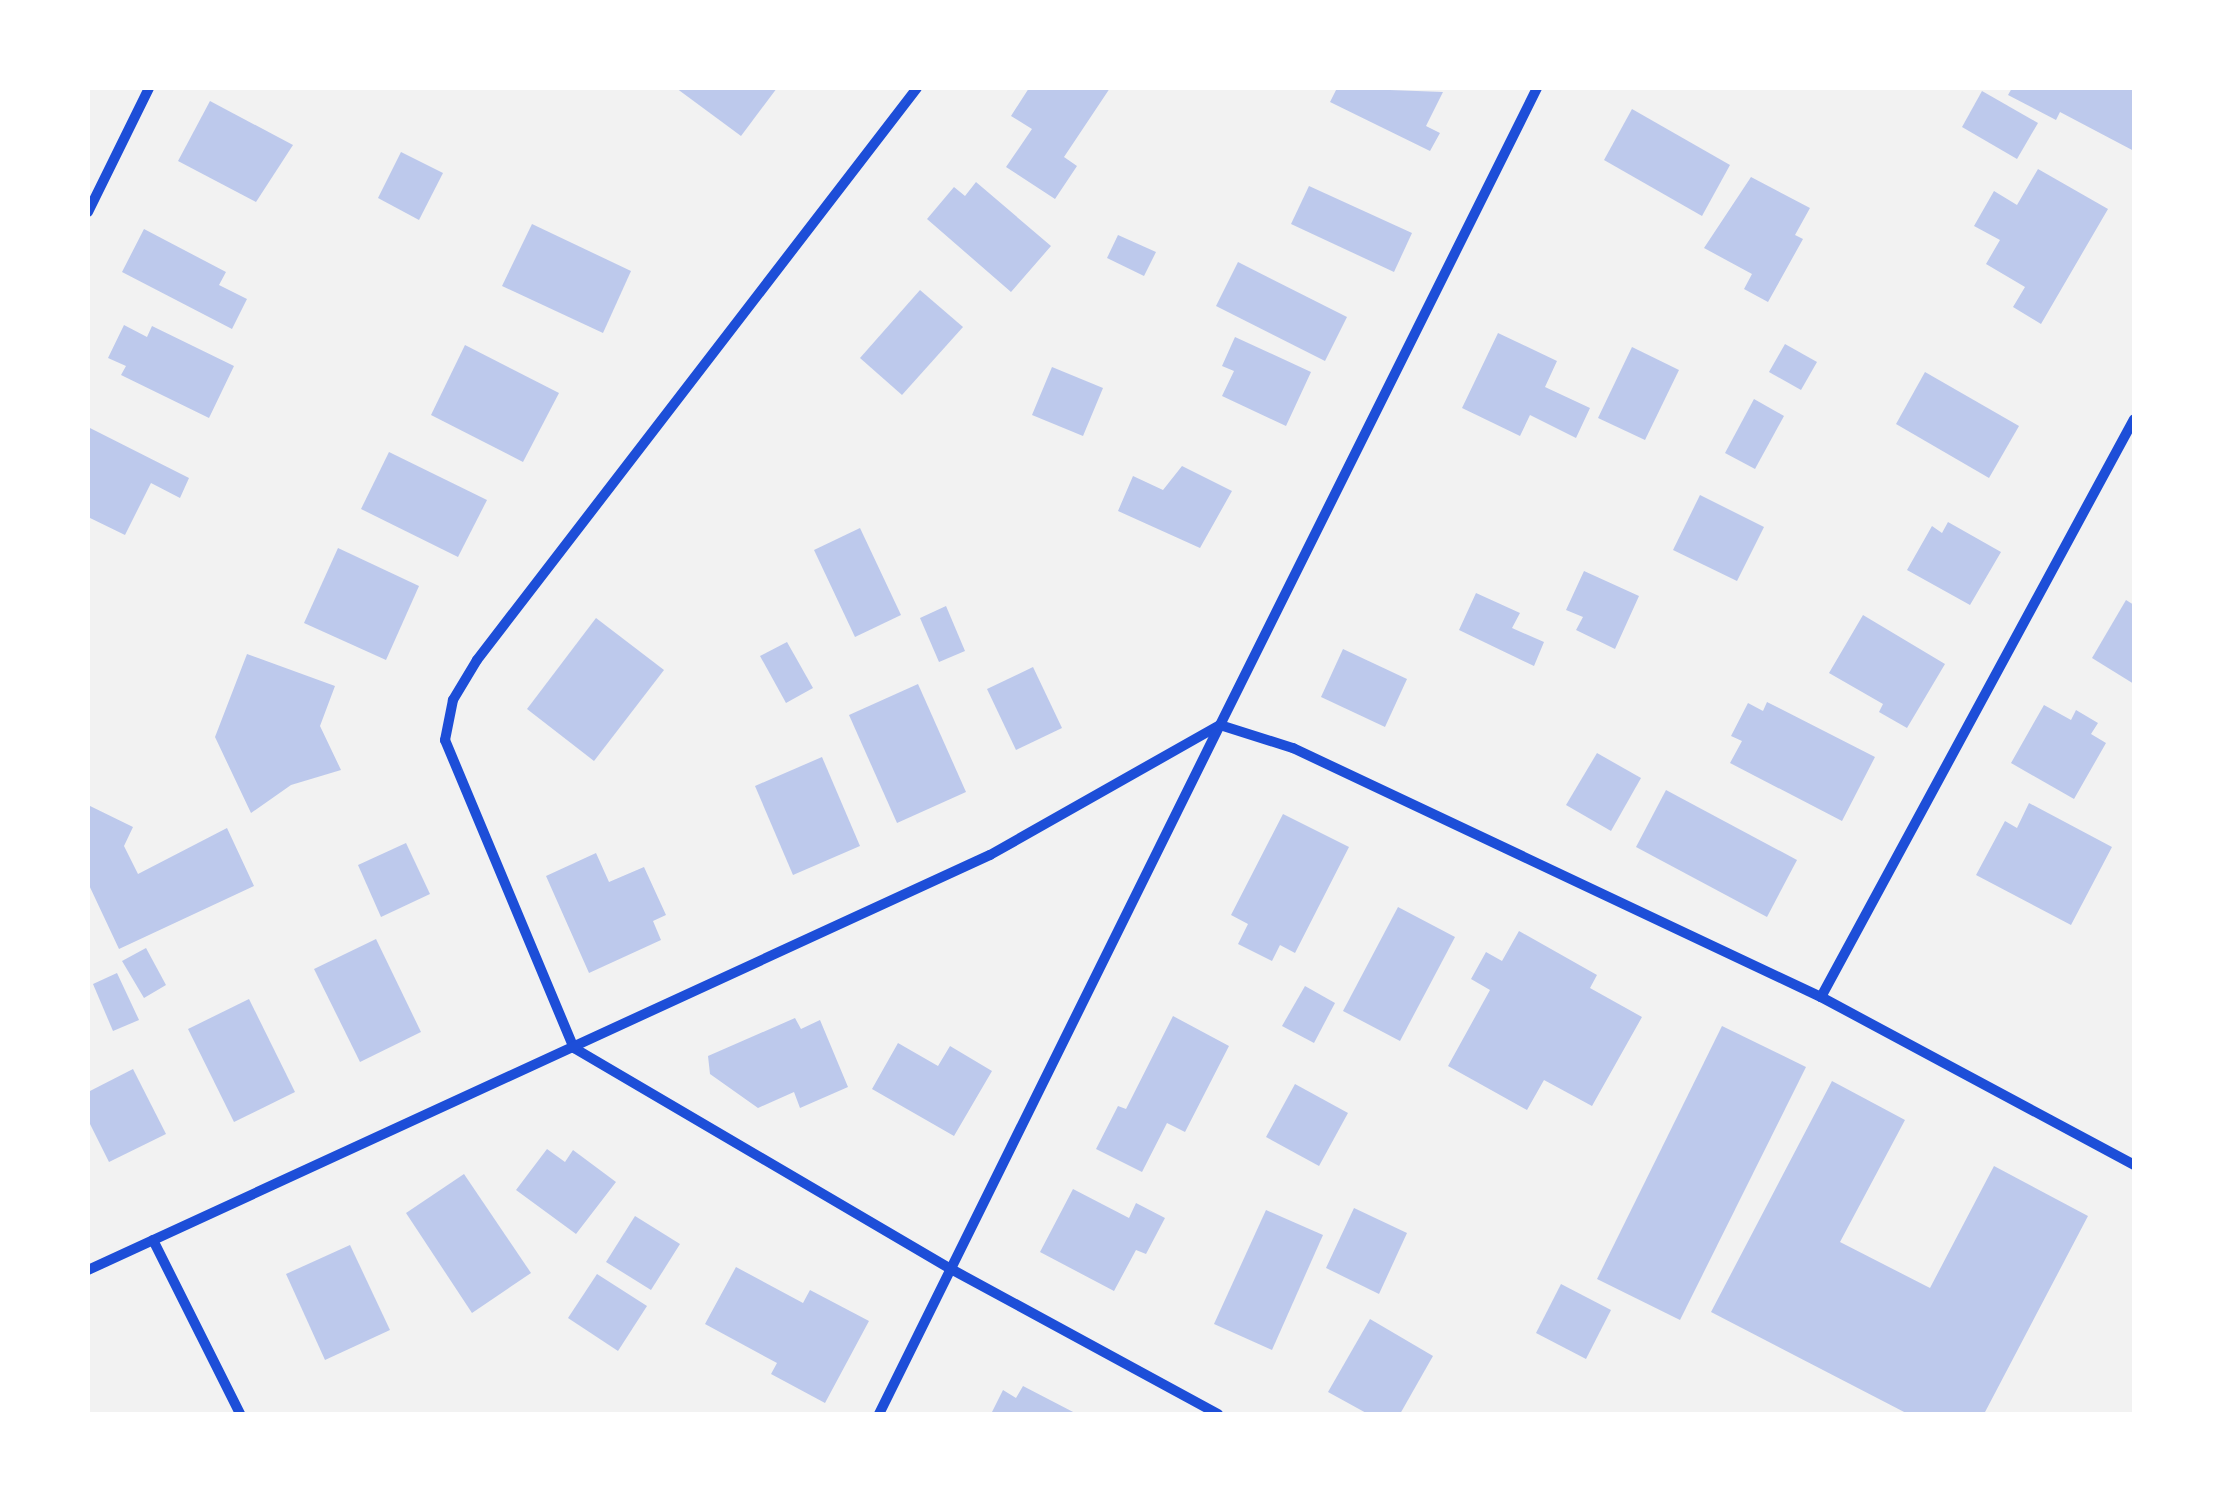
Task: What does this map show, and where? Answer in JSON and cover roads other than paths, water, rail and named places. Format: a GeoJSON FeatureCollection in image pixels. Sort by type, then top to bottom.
{"type":"FeatureCollection","features":[{"type":"Feature","properties":{"kind":"street"},"geometry":{"type":"LineString","coordinates":[[88,212],[149,88]]}},
{"type":"Feature","properties":{"kind":"street"},"geometry":{"type":"LineString","coordinates":[[917,88],[452,700],[445,740],[456,779],[574,1048],[951,1269],[1218,1414]]}},
{"type":"Feature","properties":{"kind":"street"},"geometry":{"type":"LineString","coordinates":[[879,1414],[1537,88]]}},
{"type":"Feature","properties":{"kind":"street"},"geometry":{"type":"LineString","coordinates":[[1821,997],[2134,419]]}},
{"type":"Feature","properties":{"kind":"street"},"geometry":{"type":"LineString","coordinates":[[88,1270],[990,855],[1220,725],[1293,748],[1821,997],[2134,1164]]}},
{"type":"Feature","properties":{"kind":"street"},"geometry":{"type":"LineString","coordinates":[[153,1240],[240,1414]]}}]}
